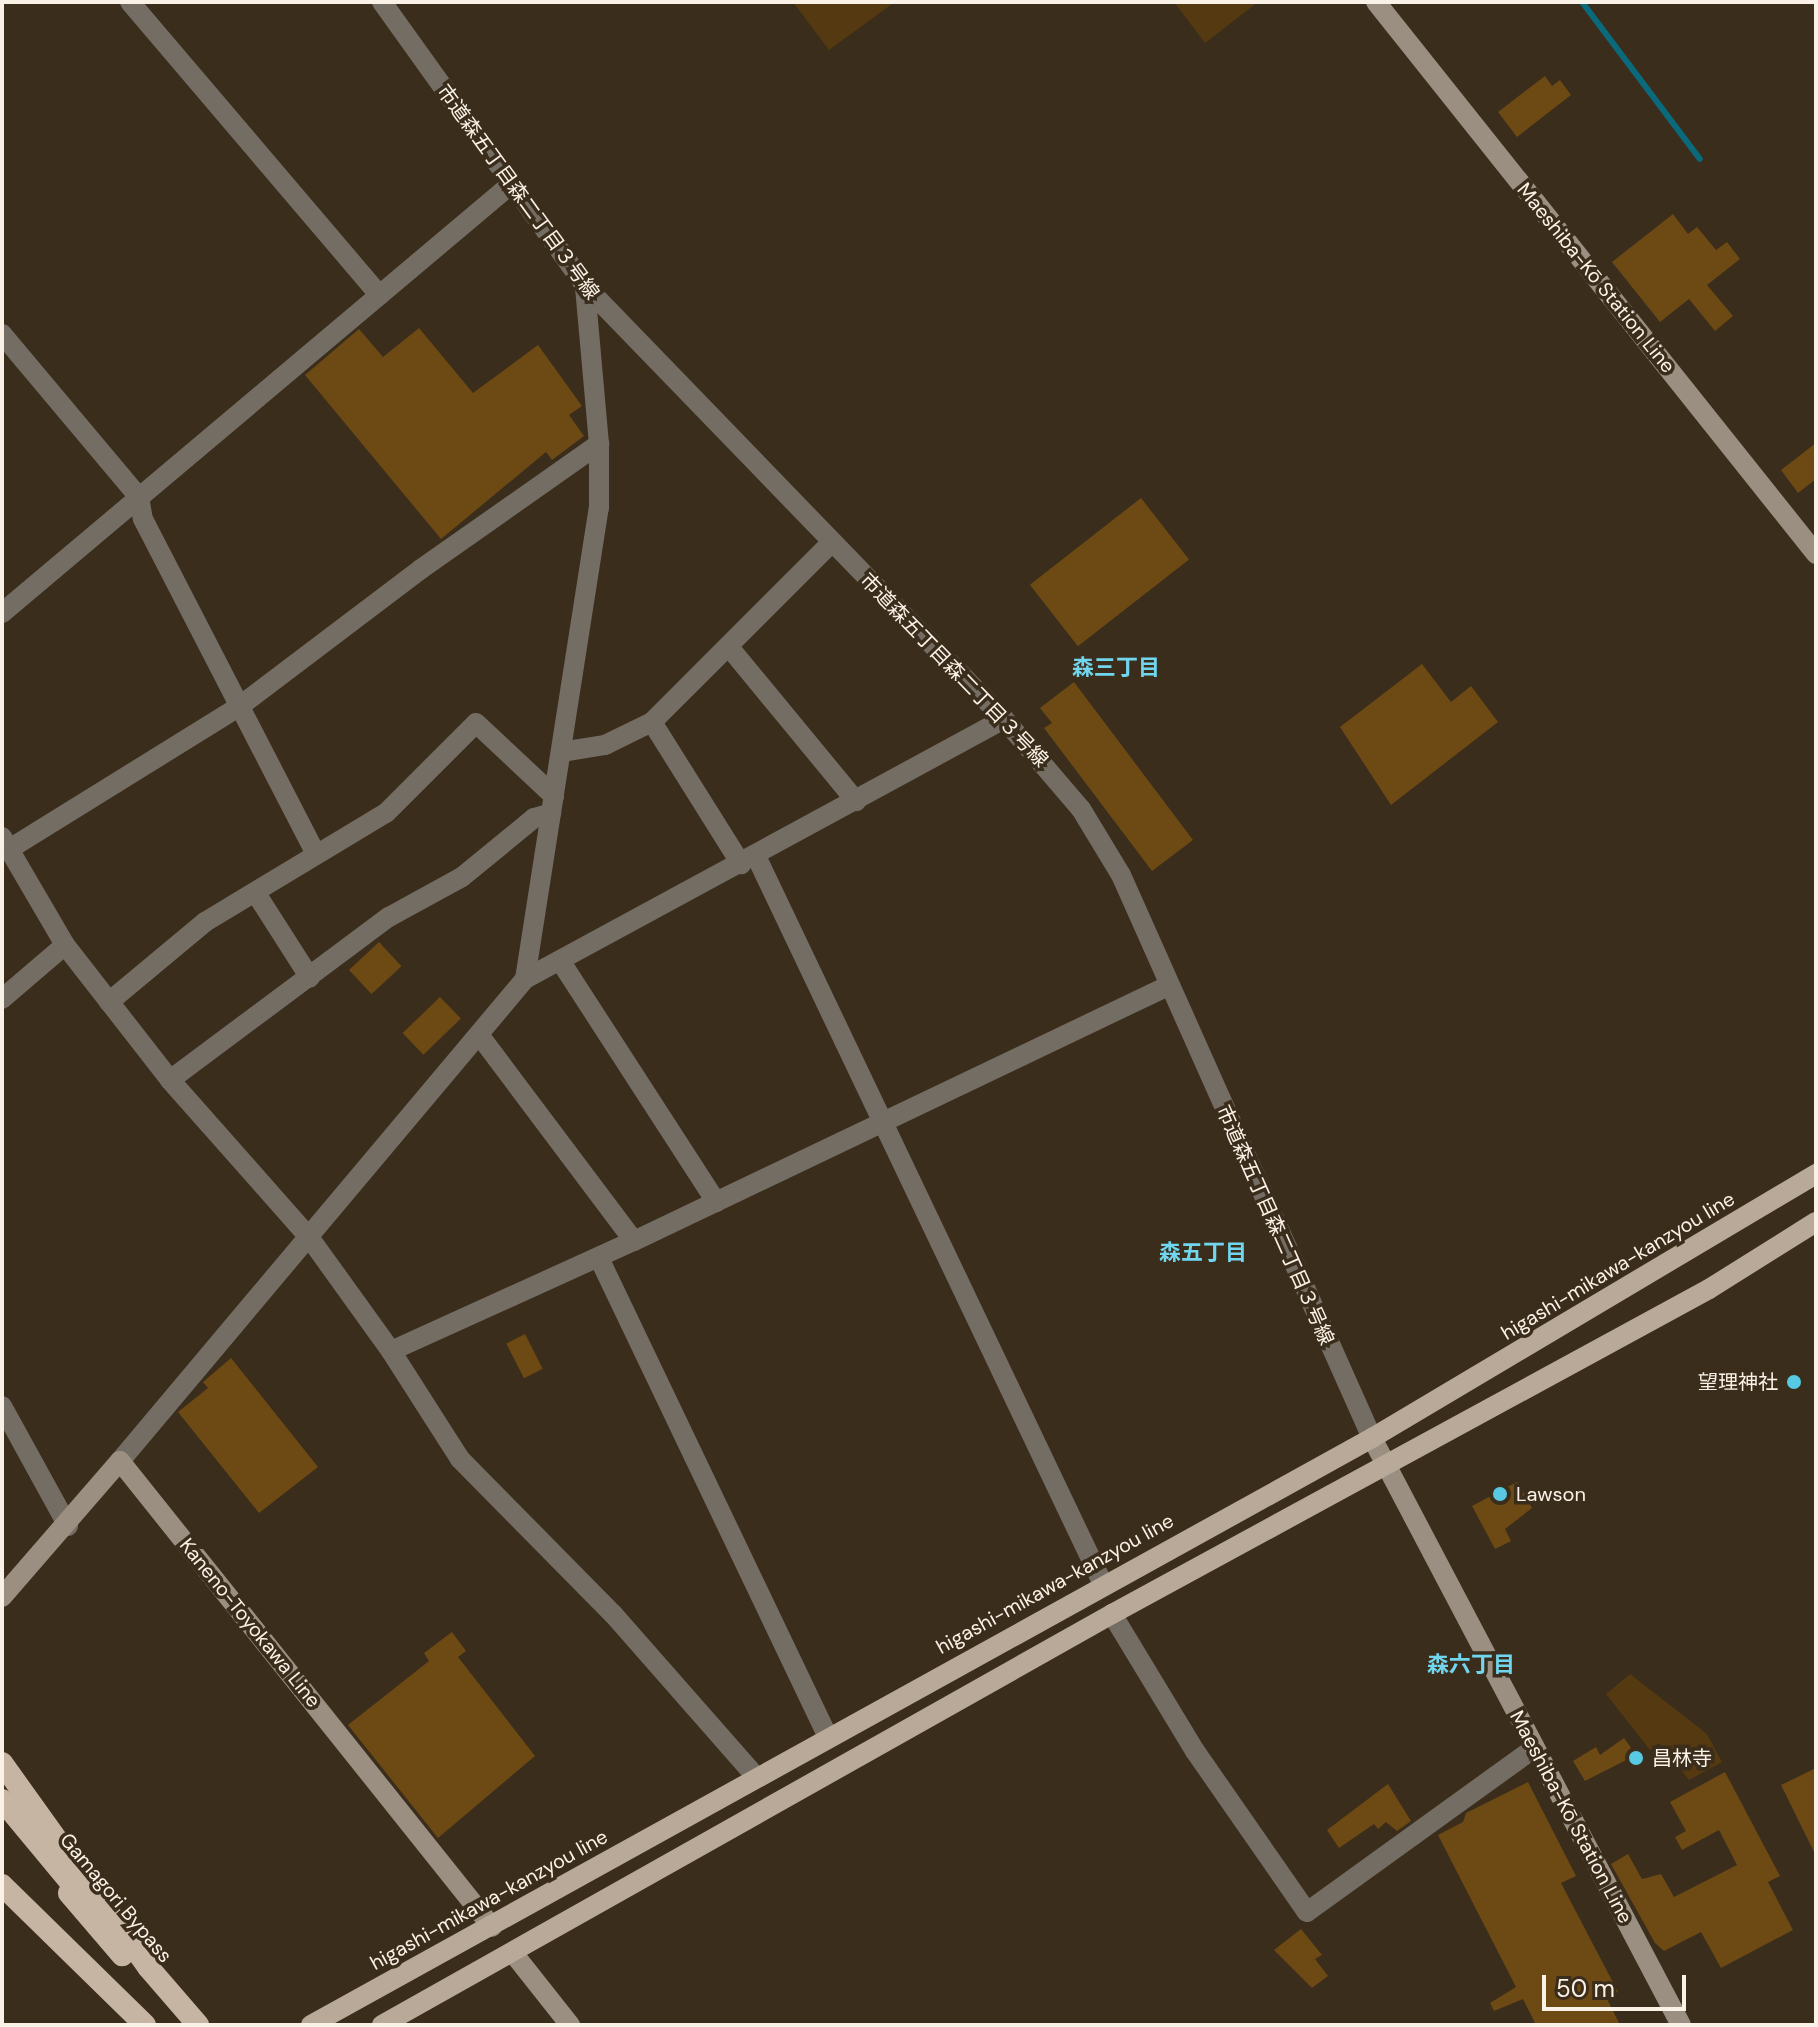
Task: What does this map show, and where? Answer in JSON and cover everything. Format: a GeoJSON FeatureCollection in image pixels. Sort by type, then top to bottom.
{"type":"FeatureCollection","features":[{"type":"Feature","properties":{"kind":"highway"},"geometry":{"type":"LineString","coordinates":[[2,1763],[131,1944],[196,2025]]}},
{"type":"Feature","properties":{"kind":"highway","name":"Gamagori Bypass"},"geometry":{"type":"LineString","coordinates":[[2,1800],[196,2025]]}},
{"type":"Feature","properties":{"kind":"highway"},"geometry":{"type":"LineString","coordinates":[[2,1816],[183,2025]]}},
{"type":"Feature","properties":{"kind":"highway"},"geometry":{"type":"LineString","coordinates":[[2,1885],[145,2025]]}},
{"type":"Feature","properties":{"kind":"main road","name":"Maeshiba-Kō Station Line"},"geometry":{"type":"LineString","coordinates":[[1376,2],[1816,554]]}},
{"type":"Feature","properties":{"kind":"main road","name":"higashi-mikawa-kanzyou line"},"geometry":{"type":"LineString","coordinates":[[311,2025],[492,1927],[1103,1584],[1372,1438],[1816,1174]]}},
{"type":"Feature","properties":{"kind":"main road"},"geometry":{"type":"LineString","coordinates":[[382,2025],[1112,1614],[1709,1289],[1816,1222]]}},
{"type":"Feature","properties":{"kind":"main road","name":"Maeshiba-Kō Station Line"},"geometry":{"type":"LineString","coordinates":[[1372,1438],[1681,2025]]}},
{"type":"Feature","properties":{"kind":"main road"},"geometry":{"type":"LineString","coordinates":[[2,1597],[68,1526],[120,1461]]}},
{"type":"Feature","properties":{"kind":"main road","name":"Kaneno-Toyokawa Line"},"geometry":{"type":"LineString","coordinates":[[120,1461],[492,1927]]}},
{"type":"Feature","properties":{"kind":"main road"},"geometry":{"type":"LineString","coordinates":[[513,1953],[570,2025]]}},
{"type":"Feature","properties":{"kind":"street"},"geometry":{"type":"LineString","coordinates":[[130,2],[379,295]]}},
{"type":"Feature","properties":{"kind":"street","name":"市道森五丁目森二丁目３号線"},"geometry":{"type":"LineString","coordinates":[[382,2],[509,186],[585,286],[1004,719],[1097,834],[1372,1438]]}},
{"type":"Feature","properties":{"kind":"street"},"geometry":{"type":"LineString","coordinates":[[2,613],[509,186]]}},
{"type":"Feature","properties":{"kind":"street"},"geometry":{"type":"LineString","coordinates":[[525,979],[599,508],[599,444],[585,286]]}},
{"type":"Feature","properties":{"kind":"street"},"geometry":{"type":"LineString","coordinates":[[2,334],[139,497],[143,519],[315,852]]}},
{"type":"Feature","properties":{"kind":"street"},"geometry":{"type":"LineString","coordinates":[[599,444],[421,569],[240,706],[6,843],[65,945],[170,1080],[309,1237],[391,1351],[460,1459],[613,1614],[757,1778]]}},
{"type":"Feature","properties":{"kind":"street"},"geometry":{"type":"LineString","coordinates":[[561,752],[605,745],[652,722],[831,543]]}},
{"type":"Feature","properties":{"kind":"street"},"geometry":{"type":"LineString","coordinates":[[729,647],[856,801]]}},
{"type":"Feature","properties":{"kind":"street"},"geometry":{"type":"LineString","coordinates":[[120,1461],[525,979],[1004,719]]}},
{"type":"Feature","properties":{"kind":"street"},"geometry":{"type":"LineString","coordinates":[[652,722],[748,860],[885,1122],[1103,1584]]}},
{"type":"Feature","properties":{"kind":"street"},"geometry":{"type":"LineString","coordinates":[[109,1002],[205,922],[257,895],[315,852],[386,813],[476,723],[553,804]]}},
{"type":"Feature","properties":{"kind":"street"},"geometry":{"type":"LineString","coordinates":[[170,1080],[389,917],[462,877],[553,804]]}},
{"type":"Feature","properties":{"kind":"street"},"geometry":{"type":"LineString","coordinates":[[257,895],[310,978]]}},
{"type":"Feature","properties":{"kind":"street"},"geometry":{"type":"LineString","coordinates":[[2,999],[65,945]]}},
{"type":"Feature","properties":{"kind":"street"},"geometry":{"type":"LineString","coordinates":[[561,962],[716,1202]]}},
{"type":"Feature","properties":{"kind":"street"},"geometry":{"type":"LineString","coordinates":[[391,1351],[599,1258],[1168,986]]}},
{"type":"Feature","properties":{"kind":"street"},"geometry":{"type":"LineString","coordinates":[[480,1036],[634,1241]]}},
{"type":"Feature","properties":{"kind":"street"},"geometry":{"type":"LineString","coordinates":[[599,1258],[828,1737]]}},
{"type":"Feature","properties":{"kind":"street"},"geometry":{"type":"LineString","coordinates":[[2,1406],[68,1526]]}},
{"type":"Feature","properties":{"kind":"street"},"geometry":{"type":"LineString","coordinates":[[1112,1614],[1195,1751],[1307,1912],[1534,1748]]}},
{"type":"Feature","properties":{"kind":"shaded area"},"geometry":{"type":"Polygon","coordinates":[[[793,2],[890,2],[892,4],[829,50],[793,2]]]}},
{"type":"Feature","properties":{"kind":"shaded area"},"geometry":{"type":"Polygon","coordinates":[[[1174,2],[1258,2],[1205,43],[1174,2]]]}},
{"type":"Feature","properties":{"kind":"shaded area"},"geometry":{"type":"Polygon","coordinates":[[[1630,1674],[1707,1734],[1722,1762],[1689,1780],[1659,1743],[1650,1750],[1606,1694],[1630,1674]]]}},
{"type":"Feature","properties":{"kind":"building"},"geometry":{"type":"Polygon","coordinates":[[[1545,76],[1552,86],[1560,80],[1571,95],[1517,137],[1498,112],[1545,76]]]}},
{"type":"Feature","properties":{"kind":"building"},"geometry":{"type":"Polygon","coordinates":[[[1673,214],[1688,234],[1697,227],[1716,250],[1727,242],[1740,259],[1707,285],[1733,316],[1715,331],[1689,299],[1660,322],[1612,262],[1673,214]]]}},
{"type":"Feature","properties":{"kind":"building"},"geometry":{"type":"Polygon","coordinates":[[[419,328],[473,393],[538,345],[582,406],[569,415],[584,436],[552,460],[546,452],[441,539],[305,375],[359,329],[383,357],[419,328]]]}},
{"type":"Feature","properties":{"kind":"building"},"geometry":{"type":"Polygon","coordinates":[[[1816,443],[1816,479],[1798,493],[1781,470],[1816,443]]]}},
{"type":"Feature","properties":{"kind":"building"},"geometry":{"type":"Polygon","coordinates":[[[1141,498],[1189,559],[1078,646],[1030,585],[1141,498]]]}},
{"type":"Feature","properties":{"kind":"building"},"geometry":{"type":"Polygon","coordinates":[[[1422,664],[1451,702],[1471,686],[1498,722],[1391,805],[1340,727],[1422,664]]]}},
{"type":"Feature","properties":{"kind":"building"},"geometry":{"type":"Polygon","coordinates":[[[1074,682],[1193,840],[1152,871],[1044,728],[1052,723],[1040,708],[1074,682]]]}},
{"type":"Feature","properties":{"kind":"building"},"geometry":{"type":"Polygon","coordinates":[[[379,942],[402,966],[372,994],[349,970],[379,942]]]}},
{"type":"Feature","properties":{"kind":"building"},"geometry":{"type":"Polygon","coordinates":[[[440,997],[461,1019],[423,1055],[403,1033],[440,997]]]}},
{"type":"Feature","properties":{"kind":"building"},"geometry":{"type":"Polygon","coordinates":[[[525,1334],[543,1369],[524,1378],[506,1344],[525,1334]]]}},
{"type":"Feature","properties":{"kind":"building"},"geometry":{"type":"Polygon","coordinates":[[[231,1358],[318,1467],[259,1513],[178,1412],[208,1388],[203,1382],[231,1358]]]}},
{"type":"Feature","properties":{"kind":"building"},"geometry":{"type":"Polygon","coordinates":[[[1517,1482],[1532,1508],[1505,1529],[1511,1541],[1495,1549],[1472,1506],[1517,1482]]]}},
{"type":"Feature","properties":{"kind":"building"},"geometry":{"type":"Polygon","coordinates":[[[452,1632],[466,1651],[458,1657],[535,1756],[438,1838],[348,1725],[429,1661],[424,1653],[452,1632]]]}},
{"type":"Feature","properties":{"kind":"building"},"geometry":{"type":"Polygon","coordinates":[[[1624,1738],[1636,1755],[1585,1781],[1573,1761],[1596,1747],[1600,1755],[1624,1738]]]}},
{"type":"Feature","properties":{"kind":"building"},"geometry":{"type":"Polygon","coordinates":[[[1816,1768],[1816,1856],[1781,1785],[1816,1768]]]}},
{"type":"Feature","properties":{"kind":"building"},"geometry":{"type":"Polygon","coordinates":[[[1725,1772],[1780,1876],[1768,1882],[1793,1930],[1721,1968],[1701,1932],[1664,1951],[1655,1943],[1611,1864],[1628,1854],[1642,1879],[1661,1874],[1674,1897],[1737,1865],[1719,1830],[1682,1850],[1675,1837],[1686,1831],[1670,1802],[1725,1772]]]}},
{"type":"Feature","properties":{"kind":"building"},"geometry":{"type":"Polygon","coordinates":[[[1528,1782],[1576,1876],[1561,1883],[1618,1992],[1606,1997],[1620,2025],[1536,2025],[1523,1999],[1494,2011],[1490,2003],[1516,1987],[1438,1835],[1463,1822],[1466,1813],[1528,1782]]]}},
{"type":"Feature","properties":{"kind":"building"},"geometry":{"type":"Polygon","coordinates":[[[1388,1784],[1411,1821],[1397,1831],[1386,1822],[1378,1829],[1374,1824],[1339,1848],[1327,1830],[1388,1784]]]}},
{"type":"Feature","properties":{"kind":"building"},"geometry":{"type":"Polygon","coordinates":[[[1301,1929],[1322,1955],[1315,1959],[1328,1976],[1312,1988],[1274,1950],[1301,1929]]]}},
{"type":"Feature","properties":{"kind":"waterway"},"geometry":{"type":"LineString","coordinates":[[1582,2],[1700,159]]}},
{"type":"Feature","properties":{"kind":"place","name":"望理神社"},"geometry":{"type":"Point","coordinates":[1794,1382]}},
{"type":"Feature","properties":{"kind":"place","name":"Lawson"},"geometry":{"type":"Point","coordinates":[1500,1494]}},
{"type":"Feature","properties":{"kind":"place","name":"昌林寺"},"geometry":{"type":"Point","coordinates":[1636,1758]}},
{"type":"Feature","properties":{"kind":"district","name":"森三丁目"},"geometry":{"type":"Point","coordinates":[1116,668]}},
{"type":"Feature","properties":{"kind":"district","name":"森五丁目"},"geometry":{"type":"Point","coordinates":[1203,1253]}},
{"type":"Feature","properties":{"kind":"district","name":"森六丁目"},"geometry":{"type":"Point","coordinates":[1471,1665]}}]}
